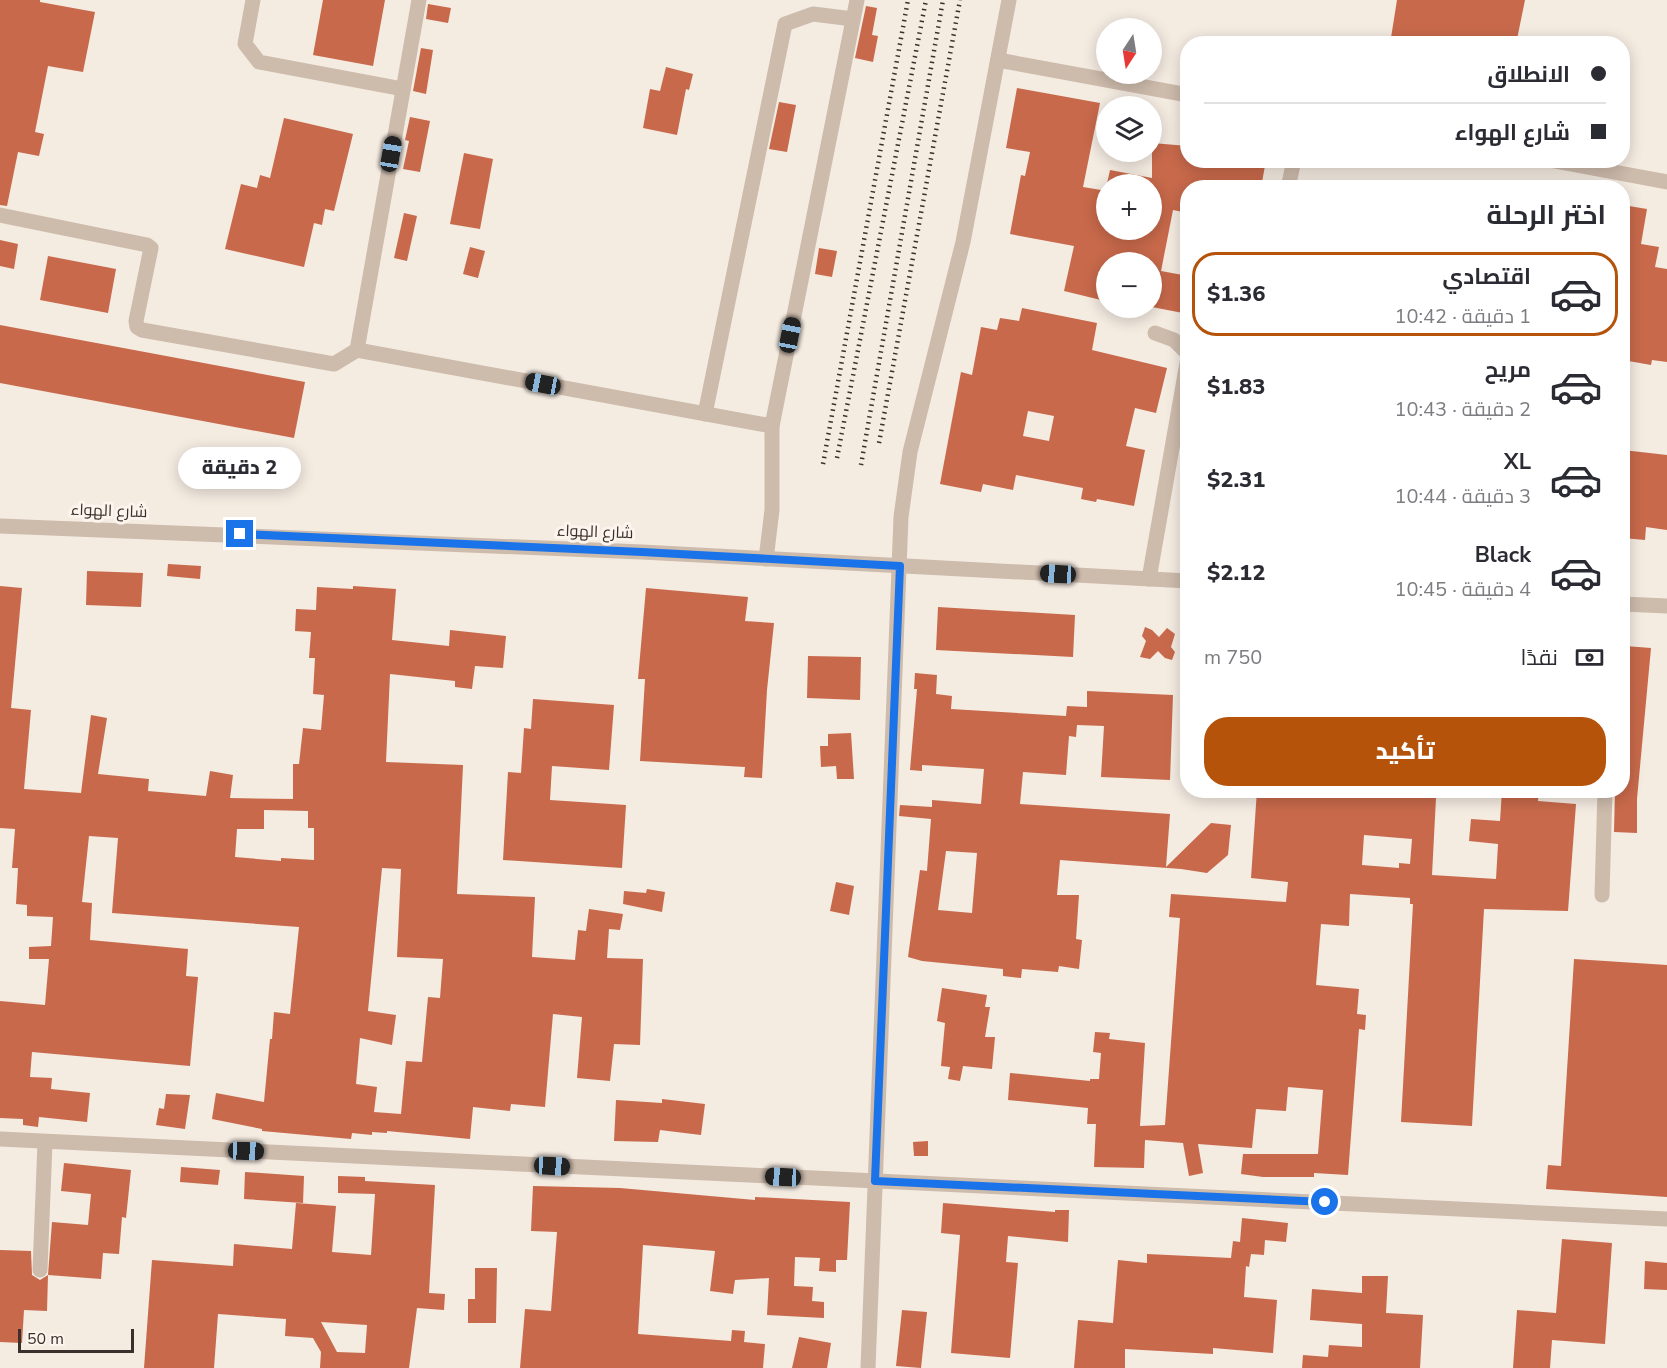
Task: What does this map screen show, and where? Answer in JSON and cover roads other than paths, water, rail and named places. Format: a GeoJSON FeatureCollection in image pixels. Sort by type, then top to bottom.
{"type":"FeatureCollection","features":[{"type":"Feature","properties":{"kind":"street"},"geometry":{"type":"LineString","coordinates":[[253,0],[245,44],[259,62],[403,89]]}},
{"type":"Feature","properties":{"kind":"street"},"geometry":{"type":"LineString","coordinates":[[357,350],[419,0]]}},
{"type":"Feature","properties":{"kind":"street"},"geometry":{"type":"LineString","coordinates":[[766,559],[772,510],[772,426],[857,0]]}},
{"type":"Feature","properties":{"kind":"street"},"geometry":{"type":"LineString","coordinates":[[868,1368],[901,517],[910,452],[963,242],[1009,0]]}},
{"type":"Feature","properties":{"kind":"street"},"geometry":{"type":"LineString","coordinates":[[705,414],[784,24],[813,14],[853,19]]}},
{"type":"Feature","properties":{"kind":"street"},"geometry":{"type":"LineString","coordinates":[[998,60],[1180,94]]}},
{"type":"Feature","properties":{"kind":"street"},"geometry":{"type":"LineString","coordinates":[[1591,168],[1667,182]]}},
{"type":"Feature","properties":{"kind":"street"},"geometry":{"type":"LineString","coordinates":[[0,215],[147,245],[151,248],[152,254],[136,321],[136,327],[142,330],[334,364],[357,350],[772,426]]}},
{"type":"Feature","properties":{"kind":"street"},"geometry":{"type":"LineString","coordinates":[[1155,333],[1174,340],[1180,347]]}},
{"type":"Feature","properties":{"kind":"street"},"geometry":{"type":"LineString","coordinates":[[1149,579],[1180,402]]}},
{"type":"Feature","properties":{"kind":"street","name":"شارع الهواء"},"geometry":{"type":"LineString","coordinates":[[0,526],[216,533],[766,559],[900,573],[1180,581]]}},
{"type":"Feature","properties":{"kind":"street"},"geometry":{"type":"LineString","coordinates":[[1630,604],[1667,606]]}},
{"type":"Feature","properties":{"kind":"street"},"geometry":{"type":"LineString","coordinates":[[1602,895],[1605,798]]}},
{"type":"Feature","properties":{"kind":"street"},"geometry":{"type":"LineString","coordinates":[[0,1139],[45,1143],[1667,1219]]}},
{"type":"Feature","properties":{"kind":"street"},"geometry":{"type":"LineString","coordinates":[[40,1270],[45,1143]]}},
{"type":"Feature","properties":{"kind":"railway"},"geometry":{"type":"LineString","coordinates":[[823,464],[908,0]]}},
{"type":"Feature","properties":{"kind":"railway"},"geometry":{"type":"LineString","coordinates":[[837,458],[926,0]]}},
{"type":"Feature","properties":{"kind":"railway"},"geometry":{"type":"LineString","coordinates":[[861,465],[943,0]]}},
{"type":"Feature","properties":{"kind":"railway"},"geometry":{"type":"LineString","coordinates":[[879,443],[960,0]]}}]}
